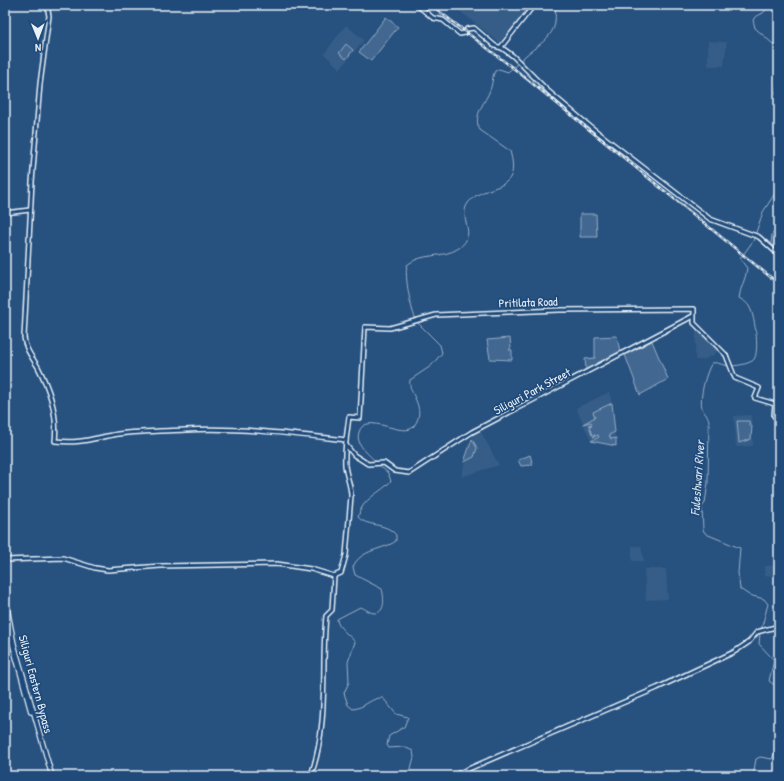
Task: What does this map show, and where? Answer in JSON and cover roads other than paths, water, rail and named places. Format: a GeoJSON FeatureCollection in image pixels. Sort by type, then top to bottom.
{"type":"FeatureCollection","features":[{"type":"Feature","properties":{"kind":"main road","name":"Siliguri Eastern Bypass"},"geometry":{"type":"LineString","coordinates":[[5,597],[13,639],[51,776]]}},
{"type":"Feature","properties":{"kind":"main road","name":"Siliguri Eastern Bypass"},"geometry":{"type":"LineString","coordinates":[[5,617],[51,776]]}},
{"type":"Feature","properties":{"kind":"street"},"geometry":{"type":"LineString","coordinates":[[5,560],[63,558],[100,570],[160,566],[277,564],[310,569],[334,576],[341,573],[346,555],[349,526],[351,487],[346,466],[346,440],[312,435],[259,431],[187,430],[118,434],[84,442],[55,441],[53,406],[47,385],[28,351],[24,337],[30,210],[40,84],[49,16],[47,5]]}},
{"type":"Feature","properties":{"kind":"street"},"geometry":{"type":"LineString","coordinates":[[418,5],[433,18],[443,20],[460,34],[464,33]]}},
{"type":"Feature","properties":{"kind":"street"},"geometry":{"type":"LineString","coordinates":[[501,47],[534,5]]}},
{"type":"Feature","properties":{"kind":"street"},"geometry":{"type":"LineString","coordinates":[[467,29],[474,28],[495,46],[502,48],[513,56],[548,92],[710,219],[759,237],[779,255]]}},
{"type":"Feature","properties":{"kind":"street"},"geometry":{"type":"LineString","coordinates":[[5,213],[30,210]]}},
{"type":"Feature","properties":{"kind":"street","name":"Pritilata Road"},"geometry":{"type":"LineString","coordinates":[[346,440],[349,417],[360,418],[365,327],[390,328],[436,315],[559,310],[694,309],[693,316]]}},
{"type":"Feature","properties":{"kind":"street"},"geometry":{"type":"LineString","coordinates":[[693,316],[696,326],[723,352],[730,363],[736,380],[758,388],[755,398],[775,404],[774,416],[779,419]]}},
{"type":"Feature","properties":{"kind":"street","name":"Siliguri Park Street"},"geometry":{"type":"LineString","coordinates":[[346,445],[358,459],[370,464],[384,463],[395,471],[409,473],[472,432],[693,316]]}},
{"type":"Feature","properties":{"kind":"street"},"geometry":{"type":"LineString","coordinates":[[322,776],[313,775],[312,772],[320,732],[326,616],[332,610],[334,576]]}},
{"type":"Feature","properties":{"kind":"street"},"geometry":{"type":"LineString","coordinates":[[452,776],[657,688],[734,652],[749,642],[758,631],[779,626]]}},
{"type":"Feature","properties":{"kind":"waterway"},"geometry":{"type":"LineString","coordinates":[[520,61],[543,42],[551,33],[555,25],[556,5]]}},
{"type":"Feature","properties":{"kind":"waterway","name":"Fuleshwari River"},"geometry":{"type":"LineString","coordinates":[[771,5],[753,20],[755,28],[773,44],[779,54]]}},
{"type":"Feature","properties":{"kind":"waterway"},"geometry":{"type":"LineString","coordinates":[[416,319],[408,293],[406,276],[407,265],[419,258],[446,253],[459,248],[465,242],[467,237],[468,231],[465,209],[468,203],[475,196],[500,186],[507,181],[511,175],[513,165],[510,151],[480,130],[478,119],[481,108],[492,85],[495,71],[499,69],[508,72],[518,63]]}},
{"type":"Feature","properties":{"kind":"waterway","name":"Fuleshwari River"},"geometry":{"type":"LineString","coordinates":[[779,80],[776,92],[779,105]]}},
{"type":"Feature","properties":{"kind":"waterway","name":"Fuleshwari River"},"geometry":{"type":"LineString","coordinates":[[779,125],[776,139],[779,179]]}},
{"type":"Feature","properties":{"kind":"waterway","name":"Fuleshwari River"},"geometry":{"type":"LineString","coordinates":[[761,630],[768,604],[764,599],[749,595],[740,589],[738,573],[740,548],[706,534],[703,530],[702,507],[705,503],[708,483],[709,422],[702,408],[701,398],[705,378],[712,363],[731,366],[746,364],[755,358],[757,345],[754,320],[746,302],[739,298],[747,268],[740,259],[753,241],[763,212],[779,187]]}},
{"type":"Feature","properties":{"kind":"waterway"},"geometry":{"type":"LineString","coordinates":[[376,462],[361,445],[358,437],[359,432],[363,426],[369,424],[377,424],[402,430],[409,429],[414,426],[418,419],[419,413],[411,390],[410,380],[431,366],[442,353],[440,345],[417,322]]}},
{"type":"Feature","properties":{"kind":"waterway"},"geometry":{"type":"LineString","coordinates":[[378,464],[388,473],[391,481],[363,505],[358,517],[361,520],[382,526],[392,531],[396,535],[396,541],[367,553],[356,561],[353,567],[355,575],[382,589],[383,607],[379,612],[375,613],[360,607],[337,619],[341,628],[355,642],[348,662],[349,682],[344,693],[348,705],[353,709],[361,707],[375,699],[383,698],[396,714],[408,717],[404,727],[389,736],[387,745],[389,748],[404,747],[413,751],[414,757],[409,776]]}},
{"type":"Feature","properties":{"kind":"waterway","name":"Fuleshwari River"},"geometry":{"type":"LineString","coordinates":[[760,633],[759,644],[774,660],[769,681],[773,684],[779,685]]}},
{"type":"Feature","properties":{"kind":"waterway","name":"Fuleshwari River"},"geometry":{"type":"LineString","coordinates":[[753,776],[756,759],[760,757],[772,759],[779,743]]}},
{"type":"Feature","properties":{"kind":"railway"},"geometry":{"type":"LineString","coordinates":[[431,5],[517,71],[779,284]]}}]}
